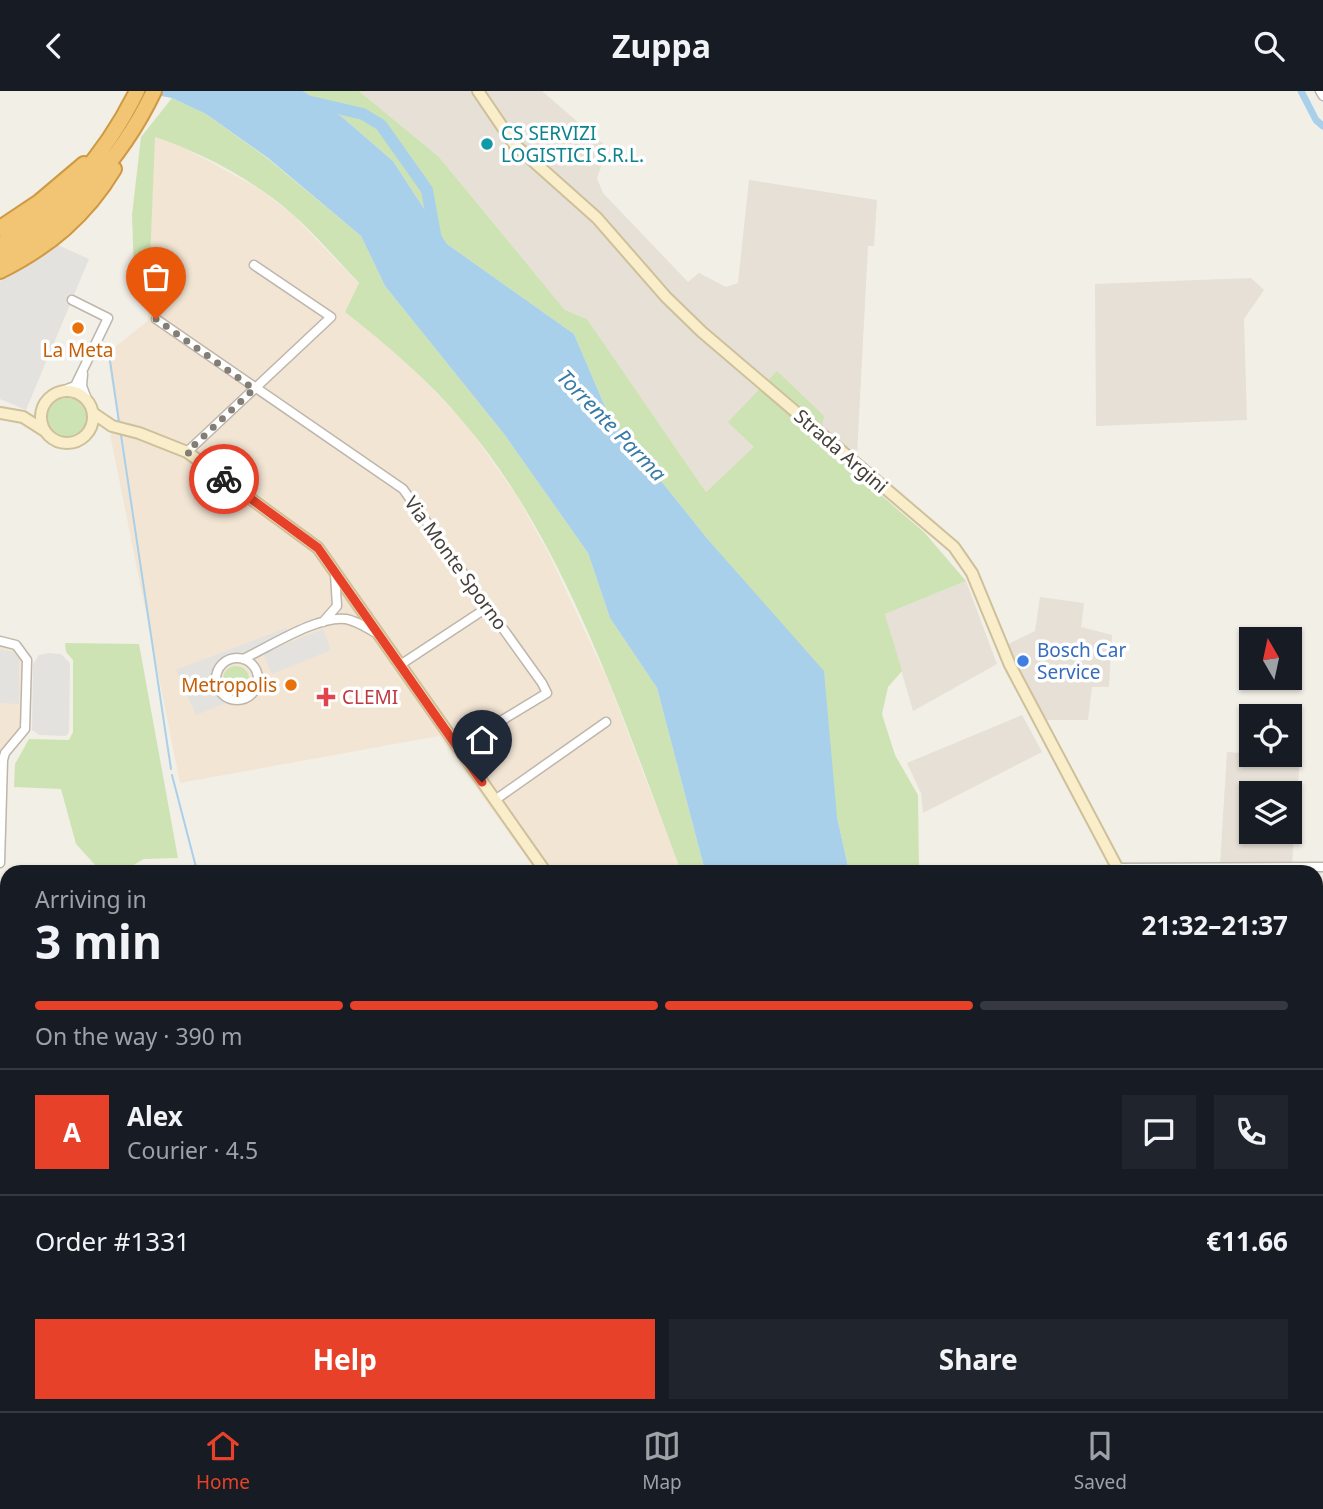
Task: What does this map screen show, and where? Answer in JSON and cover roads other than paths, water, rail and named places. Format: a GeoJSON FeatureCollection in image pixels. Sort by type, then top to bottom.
{"type":"FeatureCollection","features":[{"type":"Feature","properties":{"kind":"highway"},"geometry":{"type":"LineString","coordinates":[[0,271],[43,248],[77,218],[108,179],[135,133],[139,120],[140,98]]}},
{"type":"Feature","properties":{"kind":"highway"},"geometry":{"type":"LineString","coordinates":[[0,229],[40,202],[91,158],[140,98]]}},
{"type":"Feature","properties":{"kind":"highway"},"geometry":{"type":"LineString","coordinates":[[0,244],[30,224],[70,190],[92,165],[140,98]]}},
{"type":"Feature","properties":{"kind":"highway"},"geometry":{"type":"LineString","coordinates":[[0,256],[27,240],[71,205],[111,162],[139,120]]}},
{"type":"Feature","properties":{"kind":"main road","name":"Strada Argini"},"geometry":{"type":"LineString","coordinates":[[478,91],[512,142],[593,214],[666,297],[702,332],[954,547],[972,573],[1010,665],[1115,865]]}},
{"type":"Feature","properties":{"kind":"main road"},"geometry":{"type":"LineString","coordinates":[[23,417],[42,409],[50,397],[62,391],[77,393],[88,401],[93,413],[112,426],[139,433],[187,452],[318,548],[541,865]]}},
{"type":"Feature","properties":{"kind":"main road"},"geometry":{"type":"LineString","coordinates":[[42,409],[45,432]]}},
{"type":"Feature","properties":{"kind":"main road"},"geometry":{"type":"LineString","coordinates":[[89,432],[93,413]]}},
{"type":"Feature","properties":{"kind":"main road"},"geometry":{"type":"LineString","coordinates":[[0,414],[23,417],[58,442],[66,444],[75,443],[89,432],[112,426]]}},
{"type":"Feature","properties":{"kind":"street"},"geometry":{"type":"LineString","coordinates":[[1320,91],[1323,96]]}},
{"type":"Feature","properties":{"kind":"street"},"geometry":{"type":"LineString","coordinates":[[187,452],[331,317],[254,265]]}},
{"type":"Feature","properties":{"kind":"street"},"geometry":{"type":"LineString","coordinates":[[62,391],[75,386],[108,318],[72,300]]}},
{"type":"Feature","properties":{"kind":"street","name":"Via Monte Sporno"},"geometry":{"type":"LineString","coordinates":[[156,319],[254,389],[403,489],[488,607],[547,693],[458,747]]}},
{"type":"Feature","properties":{"kind":"street"},"geometry":{"type":"LineString","coordinates":[[84,368],[82,386],[88,401]]}},
{"type":"Feature","properties":{"kind":"street"},"geometry":{"type":"LineString","coordinates":[[259,651],[256,669],[258,684],[251,695],[235,700],[223,695],[216,680],[219,668],[229,659],[243,659],[259,651],[321,623],[332,616],[337,606],[334,571]]}},
{"type":"Feature","properties":{"kind":"street"},"geometry":{"type":"LineString","coordinates":[[337,606],[358,603]]}},
{"type":"Feature","properties":{"kind":"street"},"geometry":{"type":"LineString","coordinates":[[345,619],[358,603]]}},
{"type":"Feature","properties":{"kind":"street"},"geometry":{"type":"LineString","coordinates":[[400,665],[488,607]]}},
{"type":"Feature","properties":{"kind":"street"},"geometry":{"type":"LineString","coordinates":[[321,623],[345,619],[378,635]]}},
{"type":"Feature","properties":{"kind":"street"},"geometry":{"type":"LineString","coordinates":[[0,641],[16,645],[24,652],[27,660],[25,729],[5,753],[3,760],[0,863]]}},
{"type":"Feature","properties":{"kind":"street"},"geometry":{"type":"LineString","coordinates":[[243,659],[256,669]]}},
{"type":"Feature","properties":{"kind":"street"},"geometry":{"type":"LineString","coordinates":[[495,800],[606,722]]}},
{"type":"Feature","properties":{"kind":"water"},"geometry":{"type":"Polygon","coordinates":[[[135,91],[303,91],[342,117],[393,161],[447,244],[574,334],[609,416],[710,542],[824,671],[837,817],[848,865],[703,865],[657,688],[610,618],[588,553],[504,434],[385,286],[361,236],[268,158],[206,114],[172,98],[135,91]]]}},
{"type":"Feature","properties":{"kind":"waterway"},"geometry":{"type":"LineString","coordinates":[[1301,91],[1316,120],[1323,126]]}},
{"type":"Feature","properties":{"kind":"waterway","name":"Torrente Parma"},"geometry":{"type":"LineString","coordinates":[[307,101],[363,114],[381,125],[427,190],[436,240]]}},
{"type":"Feature","properties":{"kind":"waterway"},"geometry":{"type":"LineString","coordinates":[[108,347],[119,422]]}},
{"type":"Feature","properties":{"kind":"waterway"},"geometry":{"type":"LineString","coordinates":[[121,435],[171,769]]}},
{"type":"Feature","properties":{"kind":"waterway"},"geometry":{"type":"LineString","coordinates":[[172,775],[195,865]]}},
{"type":"Feature","properties":{"kind":"place","name":"CS SERVIZI LOGISTICI S.R.L."},"geometry":{"type":"Point","coordinates":[487,144]}},
{"type":"Feature","properties":{"kind":"place","name":"La Meta"},"geometry":{"type":"Point","coordinates":[78,328]}},
{"type":"Feature","properties":{"kind":"place","name":"Bosch Car Service"},"geometry":{"type":"Point","coordinates":[1023,661]}},
{"type":"Feature","properties":{"kind":"place","name":"Metropolis"},"geometry":{"type":"Point","coordinates":[291,685]}},
{"type":"Feature","properties":{"kind":"place","name":"CLEMI"},"geometry":{"type":"Point","coordinates":[326,697]}}]}
